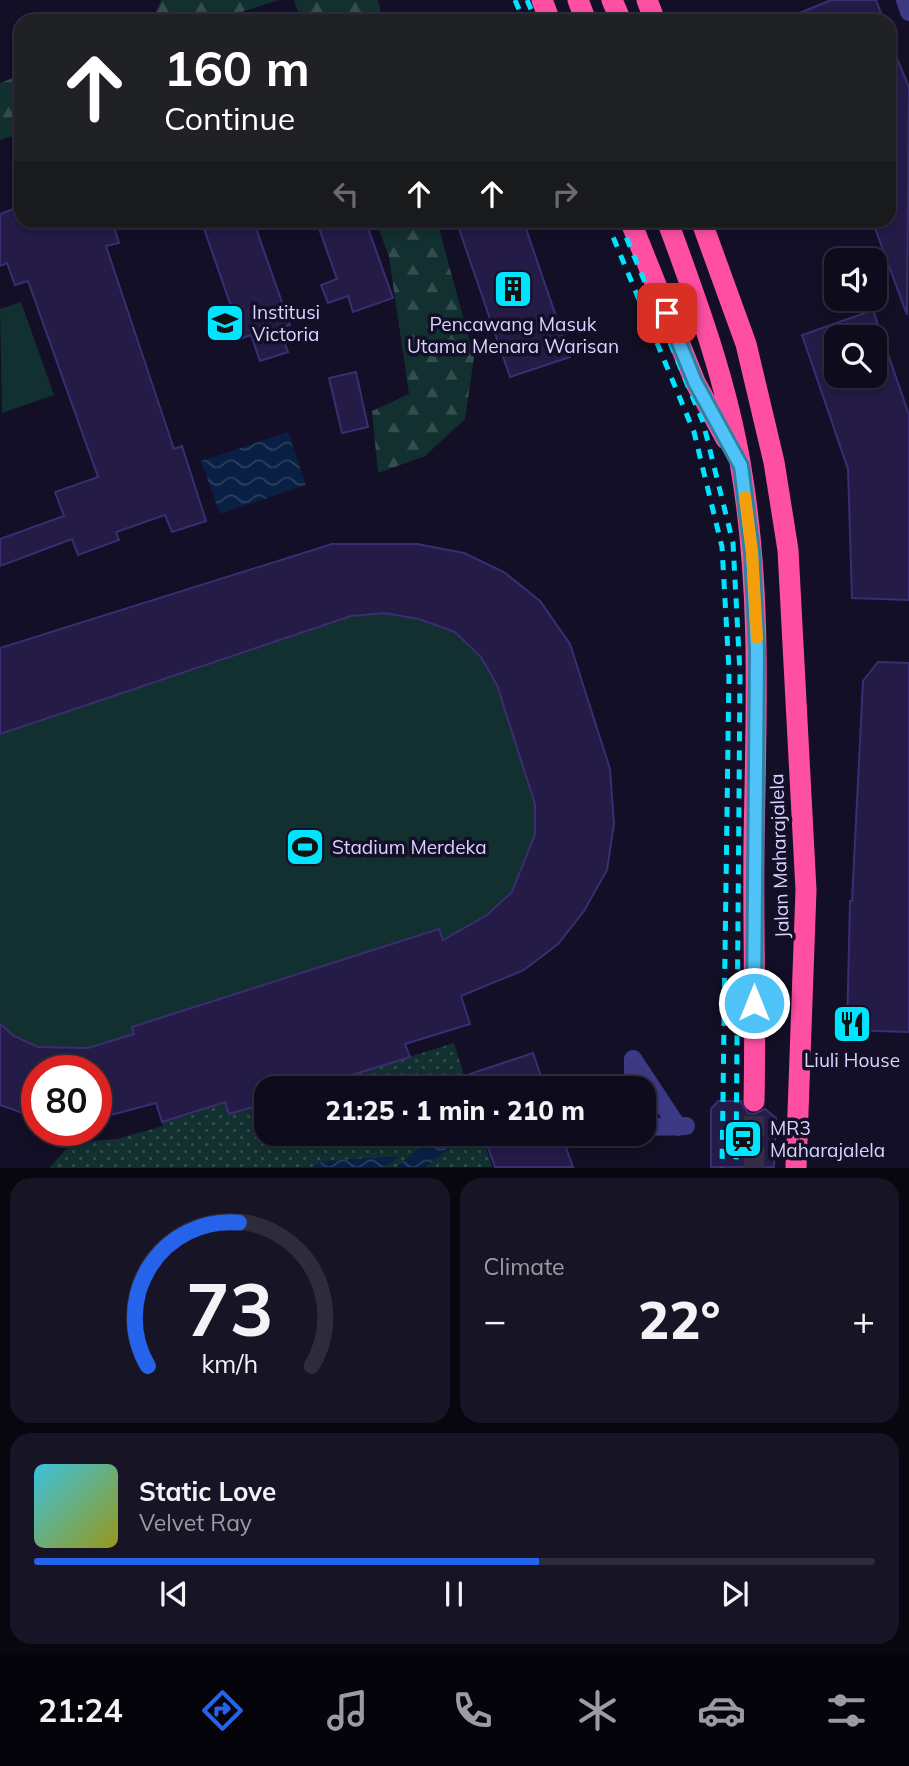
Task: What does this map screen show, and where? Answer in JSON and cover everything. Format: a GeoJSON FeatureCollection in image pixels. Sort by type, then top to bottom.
{"type":"FeatureCollection","features":[{"type":"Feature","properties":{"kind":"highway"},"geometry":{"type":"LineString","coordinates":[[633,228],[695,382],[741,466]]}},
{"type":"Feature","properties":{"kind":"highway","name":"Jalan Maharajalela"},"geometry":{"type":"LineString","coordinates":[[670,228],[702,317],[741,466],[752,552],[757,650],[754,1101]]}},
{"type":"Feature","properties":{"kind":"highway","name":"Jalan Maharajalela"},"geometry":{"type":"LineString","coordinates":[[704,228],[746,344],[774,462],[789,550],[806,890],[796,1167]]}},
{"type":"Feature","properties":{"kind":"highway"},"geometry":{"type":"LineString","coordinates":[[717,262],[718,228]]}},
{"type":"Feature","properties":{"kind":"street"},"geometry":{"type":"LineString","coordinates":[[905,0],[909,12]]}},
{"type":"Feature","properties":{"kind":"street"},"geometry":{"type":"LineString","coordinates":[[633,1076],[633,1059],[645,1076]]}},
{"type":"Feature","properties":{"kind":"street"},"geometry":{"type":"LineString","coordinates":[[656,1091],[682,1127],[656,1127]]}},
{"type":"Feature","properties":{"kind":"green space"},"geometry":{"type":"Polygon","coordinates":[[[161,0],[279,0],[234,14],[155,14],[161,0]]]}},
{"type":"Feature","properties":{"kind":"green space"},"geometry":{"type":"Polygon","coordinates":[[[294,0],[378,0],[381,14],[299,14],[294,0]]]}},
{"type":"Feature","properties":{"kind":"green space"},"geometry":{"type":"Polygon","coordinates":[[[14,78],[14,135],[0,140],[0,83],[14,78]]]}},
{"type":"Feature","properties":{"kind":"green space"},"geometry":{"type":"Polygon","coordinates":[[[379,228],[439,228],[474,357],[465,419],[425,456],[378,473],[372,411],[409,394],[389,257],[379,228]]]}},
{"type":"Feature","properties":{"kind":"green space"},"geometry":{"type":"Polygon","coordinates":[[[21,302],[54,395],[2,413],[0,309],[21,302]]]}},
{"type":"Feature","properties":{"kind":"green space","name":"Stadium Merdeka"},"geometry":{"type":"Polygon","coordinates":[[[332,544],[417,544],[464,553],[504,572],[540,601],[570,644],[607,870],[584,911],[558,944],[524,970],[461,995],[470,1024],[406,1044],[410,1057],[349,1076],[254,1076],[254,1107],[229,1114],[225,1102],[162,1122],[156,1103],[112,1080],[112,1055],[21,1055],[21,1113],[0,1105],[0,648],[332,544]]]}},
{"type":"Feature","properties":{"kind":"green space"},"geometry":{"type":"Polygon","coordinates":[[[454,1043],[464,1076],[348,1076],[454,1043]]]}},
{"type":"Feature","properties":{"kind":"green space"},"geometry":{"type":"Polygon","coordinates":[[[225,1102],[230,1114],[254,1107],[254,1146],[486,1146],[492,1167],[49,1168],[69,1146],[112,1146],[112,1139],[163,1126],[162,1122],[225,1102]]]}},
{"type":"Feature","properties":{"kind":"water"},"geometry":{"type":"Polygon","coordinates":[[[288,432],[306,485],[220,514],[201,461],[288,432]]]}},
{"type":"Feature","properties":{"kind":"water"},"geometry":{"type":"Polygon","coordinates":[[[452,1146],[425,1167],[396,1167],[421,1147],[452,1146]]]}},
{"type":"Feature","properties":{"kind":"water"},"geometry":{"type":"Polygon","coordinates":[[[401,1156],[384,1167],[312,1167],[324,1161],[401,1156]]]}},
{"type":"Feature","properties":{"kind":"building"},"geometry":{"type":"Polygon","coordinates":[[[831,0],[876,0],[881,14],[797,14],[831,0]]]}},
{"type":"Feature","properties":{"kind":"building"},"geometry":{"type":"Polygon","coordinates":[[[896,56],[909,87],[907,315],[887,261],[887,248],[882,248],[875,228],[896,228],[896,56]]]}},
{"type":"Feature","properties":{"kind":"building"},"geometry":{"type":"Polygon","coordinates":[[[14,209],[14,228],[114,228],[119,243],[106,246],[174,449],[182,446],[206,521],[172,532],[165,515],[116,532],[119,540],[78,555],[72,539],[0,566],[0,539],[64,516],[55,492],[98,477],[28,281],[15,285],[7,263],[0,266],[0,214],[14,209]]]}},
{"type":"Feature","properties":{"kind":"building"},"geometry":{"type":"Polygon","coordinates":[[[204,228],[256,228],[290,325],[279,328],[288,352],[260,361],[251,335],[242,338],[204,228]]]}},
{"type":"Feature","properties":{"kind":"building"},"geometry":{"type":"Polygon","coordinates":[[[319,228],[368,228],[393,298],[353,312],[348,296],[328,303],[321,285],[337,279],[319,228]]]}},
{"type":"Feature","properties":{"kind":"building","name":"Pencawang Masuk Utama Menara Warisan"},"geometry":{"type":"Polygon","coordinates":[[[459,228],[526,228],[570,357],[510,377],[459,228]]]}},
{"type":"Feature","properties":{"kind":"building"},"geometry":{"type":"Polygon","coordinates":[[[870,311],[873,311],[878,325],[830,325],[870,311]]]}},
{"type":"Feature","properties":{"kind":"building"},"geometry":{"type":"Polygon","coordinates":[[[824,327],[824,388],[887,388],[887,351],[909,415],[909,600],[852,598],[848,469],[802,335],[824,327]]]}},
{"type":"Feature","properties":{"kind":"building"},"geometry":{"type":"Polygon","coordinates":[[[356,372],[368,427],[342,433],[329,378],[356,372]]]}},
{"type":"Feature","properties":{"kind":"building"},"geometry":{"type":"Polygon","coordinates":[[[332,544],[417,544],[464,553],[504,572],[540,601],[570,644],[610,769],[614,824],[607,870],[584,911],[558,944],[524,970],[461,996],[470,1024],[405,1044],[410,1057],[349,1076],[254,1076],[254,1107],[229,1114],[225,1102],[162,1122],[156,1103],[112,1115],[112,1055],[21,1055],[21,1112],[0,1105],[0,1024],[14,1036],[38,1047],[88,1048],[134,1034],[132,1027],[439,929],[443,940],[487,915],[512,892],[535,834],[535,804],[497,685],[481,657],[455,632],[419,619],[384,613],[351,616],[0,734],[0,648],[332,544]]]}},
{"type":"Feature","properties":{"kind":"building"},"geometry":{"type":"Polygon","coordinates":[[[878,662],[909,663],[909,1032],[847,1030],[850,901],[863,681],[878,662]]]}},
{"type":"Feature","properties":{"kind":"building"},"geometry":{"type":"Polygon","coordinates":[[[533,1053],[541,1076],[464,1076],[533,1053]]]}},
{"type":"Feature","properties":{"kind":"building","name":"MR3 Maharajalela"},"geometry":{"type":"Polygon","coordinates":[[[718,1101],[741,1101],[748,1113],[754,1114],[765,1109],[776,1118],[774,1167],[711,1167],[711,1109],[718,1101]]]}},
{"type":"Feature","properties":{"kind":"building"},"geometry":{"type":"Polygon","coordinates":[[[487,1146],[565,1146],[573,1167],[495,1167],[487,1146]]]}},
{"type":"Feature","properties":{"kind":"tunnel"},"geometry":{"type":"LineString","coordinates":[[754,1101],[754,1168]]}},
{"type":"Feature","properties":{"kind":"railway"},"geometry":{"type":"LineString","coordinates":[[515,0],[521,14]]}},
{"type":"Feature","properties":{"kind":"railway"},"geometry":{"type":"LineString","coordinates":[[527,0],[533,14]]}},
{"type":"Feature","properties":{"kind":"railway"},"geometry":{"type":"LineString","coordinates":[[609,228],[694,432],[722,547],[729,670],[722,1168]]}},
{"type":"Feature","properties":{"kind":"railway"},"geometry":{"type":"LineString","coordinates":[[622,228],[703,422],[733,543],[740,673],[736,1168]]}},
{"type":"Feature","properties":{"kind":"slow traffic"},"geometry":{"type":"LineString","coordinates":[[745,497],[752,552],[757,638]]}},
{"type":"Feature","properties":{"kind":"place","name":"Pencawang Masuk Utama Menara Warisan"},"geometry":{"type":"Point","coordinates":[513,289]}},
{"type":"Feature","properties":{"kind":"place","name":"Institusi Victoria"},"geometry":{"type":"Point","coordinates":[225,323]}},
{"type":"Feature","properties":{"kind":"place","name":"Stadium Merdeka"},"geometry":{"type":"Point","coordinates":[305,847]}},
{"type":"Feature","properties":{"kind":"place","name":"Liuli House"},"geometry":{"type":"Point","coordinates":[852,1024]}},
{"type":"Feature","properties":{"kind":"place","name":"MR3 Maharajalela"},"geometry":{"type":"Point","coordinates":[743,1139]}},
{"type":"Feature","properties":{"kind":"route"},"geometry":{"type":"LineString","coordinates":[[667,313],[695,382],[741,466],[752,552],[757,650],[754,1003]]}}]}
